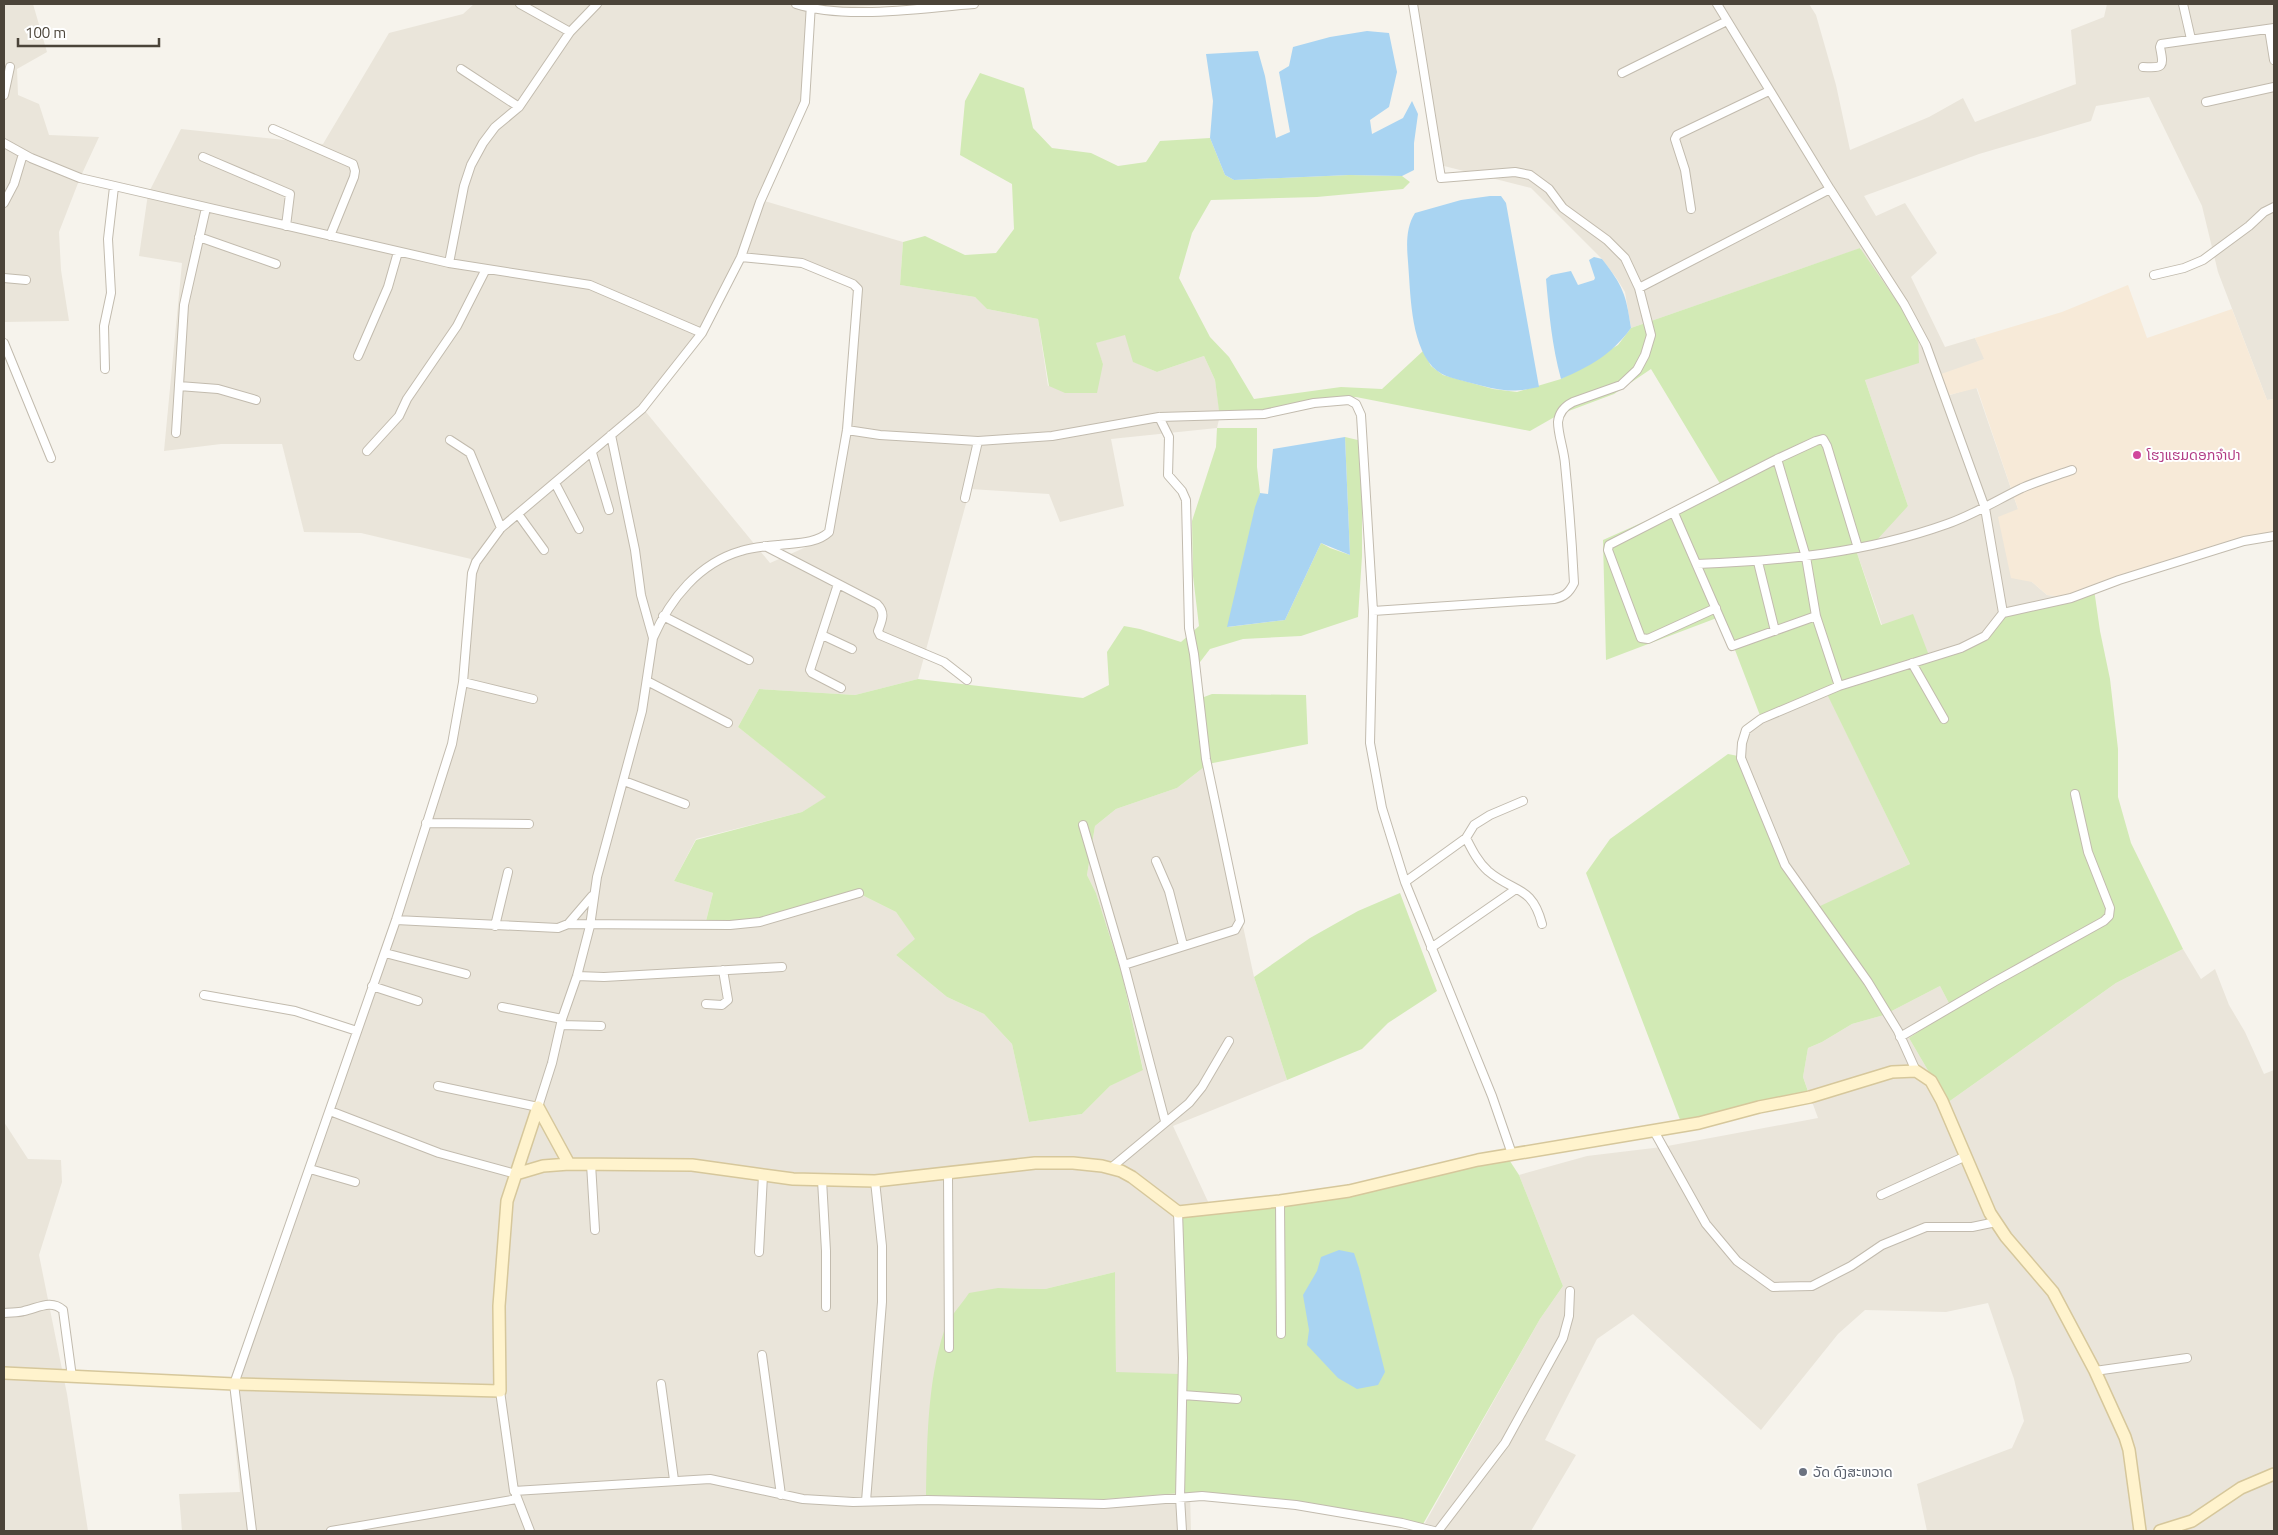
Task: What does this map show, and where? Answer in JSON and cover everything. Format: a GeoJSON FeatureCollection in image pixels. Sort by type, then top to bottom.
{"type":"FeatureCollection","features":[{"type":"Feature","properties":{"kind":"street"},"geometry":{"type":"LineString","coordinates":[[520,4],[570,32]]}},
{"type":"Feature","properties":{"kind":"street"},"geometry":{"type":"LineString","coordinates":[[449,263],[464,186],[471,165],[495,127],[519,107],[570,32],[597,4]]}},
{"type":"Feature","properties":{"kind":"street"},"geometry":{"type":"LineString","coordinates":[[796,4],[846,13],[974,4]]}},
{"type":"Feature","properties":{"kind":"street"},"geometry":{"type":"LineString","coordinates":[[1373,610],[1554,599],[1562,597],[1570,591],[1574,583],[1571,519],[1564,451],[1558,422],[1561,412],[1566,405],[1621,385],[1628,380],[1642,362],[1651,335],[1639,288],[1625,258],[1607,240],[1563,208],[1549,189],[1530,175],[1516,172],[1442,178],[1413,4]]}},
{"type":"Feature","properties":{"kind":"street"},"geometry":{"type":"LineString","coordinates":[[1717,4],[1919,332],[1985,508],[2003,613]]}},
{"type":"Feature","properties":{"kind":"street"},"geometry":{"type":"LineString","coordinates":[[2183,4],[2191,39]]}},
{"type":"Feature","properties":{"kind":"street"},"geometry":{"type":"LineString","coordinates":[[252,1531],[234,1384],[396,920],[452,744],[463,682],[472,573],[476,562],[501,528],[642,409],[702,333],[741,257],[760,202],[805,102],[812,6]]}},
{"type":"Feature","properties":{"kind":"street"},"geometry":{"type":"LineString","coordinates":[[1622,73],[1727,21]]}},
{"type":"Feature","properties":{"kind":"street"},"geometry":{"type":"LineString","coordinates":[[2143,67],[2158,68],[2162,65],[2161,44],[2272,28],[2274,60]]}},
{"type":"Feature","properties":{"kind":"street"},"geometry":{"type":"LineString","coordinates":[[4,95],[10,67]]}},
{"type":"Feature","properties":{"kind":"street"},"geometry":{"type":"LineString","coordinates":[[461,69],[519,107]]}},
{"type":"Feature","properties":{"kind":"street"},"geometry":{"type":"LineString","coordinates":[[2206,102],[2274,86]]}},
{"type":"Feature","properties":{"kind":"street"},"geometry":{"type":"LineString","coordinates":[[1692,208],[1685,170],[1675,139],[1677,135],[1769,91]]}},
{"type":"Feature","properties":{"kind":"street"},"geometry":{"type":"LineString","coordinates":[[273,129],[353,164],[354,177],[330,236]]}},
{"type":"Feature","properties":{"kind":"street"},"geometry":{"type":"LineString","coordinates":[[4,143],[23,154],[80,178],[449,263],[590,285],[702,333]]}},
{"type":"Feature","properties":{"kind":"street"},"geometry":{"type":"LineString","coordinates":[[4,203],[14,184],[23,154]]}},
{"type":"Feature","properties":{"kind":"street"},"geometry":{"type":"LineString","coordinates":[[202,157],[290,194],[286,226]]}},
{"type":"Feature","properties":{"kind":"street"},"geometry":{"type":"LineString","coordinates":[[105,369],[104,326],[111,293],[108,239],[114,186]]}},
{"type":"Feature","properties":{"kind":"street"},"geometry":{"type":"LineString","coordinates":[[1639,288],[1830,189]]}},
{"type":"Feature","properties":{"kind":"street"},"geometry":{"type":"LineString","coordinates":[[2154,275],[2184,268],[2203,260],[2249,226],[2264,212],[2274,207]]}},
{"type":"Feature","properties":{"kind":"street"},"geometry":{"type":"LineString","coordinates":[[176,433],[184,305],[206,208]]}},
{"type":"Feature","properties":{"kind":"street"},"geometry":{"type":"LineString","coordinates":[[200,238],[276,264]]}},
{"type":"Feature","properties":{"kind":"street"},"geometry":{"type":"LineString","coordinates":[[358,356],[388,287],[398,252]]}},
{"type":"Feature","properties":{"kind":"street"},"geometry":{"type":"LineString","coordinates":[[530,1531],[516,1495],[500,1391],[501,1282],[507,1201],[552,1063],[561,1022],[577,976],[590,926],[593,895],[642,711],[653,638],[663,616],[698,574],[710,566],[741,550],[816,541],[829,532],[847,430],[856,286],[802,263],[741,257]]}},
{"type":"Feature","properties":{"kind":"street"},"geometry":{"type":"LineString","coordinates":[[367,451],[399,416],[407,399],[457,326],[486,269]]}},
{"type":"Feature","properties":{"kind":"street"},"geometry":{"type":"LineString","coordinates":[[4,278],[26,280]]}},
{"type":"Feature","properties":{"kind":"street"},"geometry":{"type":"LineString","coordinates":[[4,343],[51,458]]}},
{"type":"Feature","properties":{"kind":"street"},"geometry":{"type":"LineString","coordinates":[[179,386],[218,389],[256,400]]}},
{"type":"Feature","properties":{"kind":"street"},"geometry":{"type":"LineString","coordinates":[[847,430],[880,435],[978,440],[1052,436],[1159,417],[1264,414],[1314,403],[1350,400],[1356,404],[1361,415],[1373,610],[1370,743],[1382,808],[1405,882],[1492,1096],[1512,1154]]}},
{"type":"Feature","properties":{"kind":"street"},"geometry":{"type":"LineString","coordinates":[[1124,965],[1235,930],[1239,926],[1240,921],[1206,759],[1201,702],[1189,628],[1186,500],[1182,491],[1168,475],[1169,438],[1159,417]]}},
{"type":"Feature","properties":{"kind":"street"},"geometry":{"type":"LineString","coordinates":[[611,435],[635,550],[641,595],[653,638]]}},
{"type":"Feature","properties":{"kind":"street"},"geometry":{"type":"LineString","coordinates":[[1716,608],[1648,639],[1641,638],[1608,550],[1609,545],[1777,459],[1816,440],[1823,439],[1827,446],[1858,548]]}},
{"type":"Feature","properties":{"kind":"street"},"geometry":{"type":"LineString","coordinates":[[450,440],[470,453],[501,528]]}},
{"type":"Feature","properties":{"kind":"street"},"geometry":{"type":"LineString","coordinates":[[965,498],[978,440]]}},
{"type":"Feature","properties":{"kind":"street"},"geometry":{"type":"LineString","coordinates":[[592,453],[609,510]]}},
{"type":"Feature","properties":{"kind":"street"},"geometry":{"type":"LineString","coordinates":[[1777,459],[1806,557],[1816,616],[1839,686]]}},
{"type":"Feature","properties":{"kind":"street"},"geometry":{"type":"LineString","coordinates":[[1697,564],[1758,562],[1806,557],[1858,548],[1944,525],[1985,508],[2024,487],[2072,470]]}},
{"type":"Feature","properties":{"kind":"street"},"geometry":{"type":"LineString","coordinates":[[555,484],[579,529]]}},
{"type":"Feature","properties":{"kind":"street"},"geometry":{"type":"LineString","coordinates":[[1674,513],[1732,646],[1816,616]]}},
{"type":"Feature","properties":{"kind":"street"},"geometry":{"type":"LineString","coordinates":[[518,514],[544,550]]}},
{"type":"Feature","properties":{"kind":"street"},"geometry":{"type":"LineString","coordinates":[[1916,1072],[1900,1037],[1868,982],[1785,865],[1741,758],[1742,743],[1746,730],[1761,719],[1839,686],[1961,648],[1985,636],[2003,613],[2070,598],[2119,580],[2244,540],[2274,536]]}},
{"type":"Feature","properties":{"kind":"street"},"geometry":{"type":"LineString","coordinates":[[765,546],[877,604],[882,609],[883,616],[878,631],[880,635],[944,662],[967,680]]}},
{"type":"Feature","properties":{"kind":"street"},"geometry":{"type":"LineString","coordinates":[[1758,562],[1775,631]]}},
{"type":"Feature","properties":{"kind":"street"},"geometry":{"type":"LineString","coordinates":[[838,584],[810,670],[812,673],[842,688]]}},
{"type":"Feature","properties":{"kind":"street"},"geometry":{"type":"LineString","coordinates":[[663,616],[749,660]]}},
{"type":"Feature","properties":{"kind":"street"},"geometry":{"type":"LineString","coordinates":[[822,634],[852,649]]}},
{"type":"Feature","properties":{"kind":"street"},"geometry":{"type":"LineString","coordinates":[[1912,663],[1944,719]]}},
{"type":"Feature","properties":{"kind":"street"},"geometry":{"type":"LineString","coordinates":[[647,681],[728,723]]}},
{"type":"Feature","properties":{"kind":"street"},"geometry":{"type":"LineString","coordinates":[[463,682],[533,699]]}},
{"type":"Feature","properties":{"kind":"street"},"geometry":{"type":"LineString","coordinates":[[624,781],[685,804]]}},
{"type":"Feature","properties":{"kind":"street"},"geometry":{"type":"LineString","coordinates":[[1900,1037],[2104,921],[2109,916],[2110,908],[2088,852],[2075,794]]}},
{"type":"Feature","properties":{"kind":"street"},"geometry":{"type":"LineString","coordinates":[[1405,882],[1466,838],[1474,825],[1490,815],[1523,801]]}},
{"type":"Feature","properties":{"kind":"street"},"geometry":{"type":"LineString","coordinates":[[426,823],[529,824]]}},
{"type":"Feature","properties":{"kind":"street"},"geometry":{"type":"LineString","coordinates":[[1083,825],[1124,965],[1165,1121]]}},
{"type":"Feature","properties":{"kind":"street"},"geometry":{"type":"LineString","coordinates":[[1466,838],[1481,864],[1490,872],[1531,898],[1538,908],[1542,924]]}},
{"type":"Feature","properties":{"kind":"street"},"geometry":{"type":"LineString","coordinates":[[1156,861],[1169,891],[1183,945]]}},
{"type":"Feature","properties":{"kind":"street"},"geometry":{"type":"LineString","coordinates":[[495,926],[508,872]]}},
{"type":"Feature","properties":{"kind":"street"},"geometry":{"type":"LineString","coordinates":[[1431,948],[1516,889]]}},
{"type":"Feature","properties":{"kind":"street"},"geometry":{"type":"LineString","coordinates":[[396,920],[558,928],[568,924],[590,926],[730,925],[760,922],[859,893]]}},
{"type":"Feature","properties":{"kind":"street"},"geometry":{"type":"LineString","coordinates":[[568,924],[593,895]]}},
{"type":"Feature","properties":{"kind":"street"},"geometry":{"type":"LineString","coordinates":[[385,952],[466,974]]}},
{"type":"Feature","properties":{"kind":"street"},"geometry":{"type":"LineString","coordinates":[[577,976],[604,977],[782,967]]}},
{"type":"Feature","properties":{"kind":"street"},"geometry":{"type":"LineString","coordinates":[[706,1004],[722,1005],[728,1000],[722,970]]}},
{"type":"Feature","properties":{"kind":"street"},"geometry":{"type":"LineString","coordinates":[[372,986],[418,1001]]}},
{"type":"Feature","properties":{"kind":"street"},"geometry":{"type":"LineString","coordinates":[[204,995],[295,1011],[357,1031]]}},
{"type":"Feature","properties":{"kind":"street"},"geometry":{"type":"LineString","coordinates":[[502,1007],[561,1022],[600,1026]]}},
{"type":"Feature","properties":{"kind":"street"},"geometry":{"type":"LineString","coordinates":[[1112,1167],[1189,1103],[1202,1087],[1229,1041]]}},
{"type":"Feature","properties":{"kind":"street"},"geometry":{"type":"LineString","coordinates":[[330,1111],[439,1153],[516,1174],[544,1166],[569,1164],[692,1165],[793,1179],[875,1181],[948,1174],[977,1168],[1035,1163],[1073,1163],[1112,1167],[1132,1177],[1178,1212],[1280,1201],[1349,1190],[1431,1170],[1512,1154],[1699,1123],[1759,1107],[1810,1097],[1892,1072],[1916,1072],[1931,1081],[1942,1101],[1990,1214],[2053,1292],[2095,1371],[2129,1450],[2140,1531]]}},
{"type":"Feature","properties":{"kind":"street"},"geometry":{"type":"LineString","coordinates":[[438,1086],[538,1107],[569,1164]]}},
{"type":"Feature","properties":{"kind":"street"},"geometry":{"type":"LineString","coordinates":[[1654,1131],[1706,1224],[1737,1261],[1773,1286],[1812,1286],[1851,1266],[1882,1245],[1926,1227],[1972,1227],[1996,1222]]}},
{"type":"Feature","properties":{"kind":"street"},"geometry":{"type":"LineString","coordinates":[[1881,1195],[1966,1156]]}},
{"type":"Feature","properties":{"kind":"street"},"geometry":{"type":"LineString","coordinates":[[591,1164],[595,1230]]}},
{"type":"Feature","properties":{"kind":"street"},"geometry":{"type":"LineString","coordinates":[[310,1169],[355,1182]]}},
{"type":"Feature","properties":{"kind":"street"},"geometry":{"type":"LineString","coordinates":[[948,1174],[949,1348]]}},
{"type":"Feature","properties":{"kind":"street"},"geometry":{"type":"LineString","coordinates":[[760,1252],[763,1175]]}},
{"type":"Feature","properties":{"kind":"street"},"geometry":{"type":"LineString","coordinates":[[822,1180],[826,1252],[826,1307]]}},
{"type":"Feature","properties":{"kind":"street"},"geometry":{"type":"LineString","coordinates":[[866,1501],[882,1302],[882,1246],[875,1181]]}},
{"type":"Feature","properties":{"kind":"street"},"geometry":{"type":"LineString","coordinates":[[1280,1201],[1280,1334]]}},
{"type":"Feature","properties":{"kind":"street"},"geometry":{"type":"LineString","coordinates":[[1178,1212],[1183,1395],[1180,1497],[1182,1531]]}},
{"type":"Feature","properties":{"kind":"street"},"geometry":{"type":"LineString","coordinates":[[1438,1531],[1505,1443],[1563,1338],[1569,1316],[1570,1291]]}},
{"type":"Feature","properties":{"kind":"street"},"geometry":{"type":"LineString","coordinates":[[4,1313],[22,1312],[50,1304],[58,1305],[63,1310],[72,1377]]}},
{"type":"Feature","properties":{"kind":"street"},"geometry":{"type":"LineString","coordinates":[[762,1355],[781,1495]]}},
{"type":"Feature","properties":{"kind":"street"},"geometry":{"type":"LineString","coordinates":[[2095,1371],[2187,1358]]}},
{"type":"Feature","properties":{"kind":"street"},"geometry":{"type":"LineString","coordinates":[[4,1372],[234,1384],[500,1391]]}},
{"type":"Feature","properties":{"kind":"street"},"geometry":{"type":"LineString","coordinates":[[661,1384],[674,1480]]}},
{"type":"Feature","properties":{"kind":"street"},"geometry":{"type":"LineString","coordinates":[[1183,1395],[1237,1399]]}},
{"type":"Feature","properties":{"kind":"street"},"geometry":{"type":"LineString","coordinates":[[2160,1531],[2192,1521],[2241,1488],[2274,1474]]}},
{"type":"Feature","properties":{"kind":"street"},"geometry":{"type":"LineString","coordinates":[[330,1531],[364,1529],[516,1495],[674,1480],[710,1479],[803,1499],[1104,1504],[1202,1496],[1296,1506],[1402,1523],[1434,1531]]}},
{"type":"Feature","properties":{"kind":"shaded area"},"geometry":{"type":"Polygon","coordinates":[[[4,4],[33,4],[47,52],[17,69],[18,95],[39,104],[49,135],[99,137],[80,178],[59,232],[61,270],[69,321],[4,322],[4,4]]]}},
{"type":"Feature","properties":{"kind":"shaded area"},"geometry":{"type":"Polygon","coordinates":[[[474,4],[900,4],[808,10],[802,99],[758,199],[903,242],[900,285],[975,297],[987,309],[1038,319],[1048,386],[1103,364],[1095,343],[1126,334],[1134,362],[1157,372],[1204,356],[1215,380],[1220,415],[1217,428],[1111,439],[1124,506],[1060,522],[1049,494],[970,489],[918,679],[855,695],[759,689],[738,727],[827,797],[802,812],[696,839],[674,881],[713,893],[705,925],[862,895],[896,912],[916,939],[896,955],[947,997],[984,1014],[1012,1044],[1029,1122],[1082,1114],[1110,1086],[1143,1069],[1122,974],[1096,893],[1087,875],[1095,826],[1116,809],[1177,788],[1208,764],[1254,977],[1287,1080],[1173,1126],[1210,1206],[1179,1355],[1179,1375],[1116,1373],[1115,1272],[1045,1289],[998,1288],[1180,1493],[1190,1494],[1191,1531],[182,1531],[179,1494],[240,1492],[229,1382],[296,1203],[430,821],[458,715],[471,559],[361,533],[304,532],[282,444],[221,444],[164,451],[182,263],[139,256],[148,194],[181,129],[323,144],[389,33],[463,14],[474,4]],[[739,252],[703,328],[641,406],[770,563],[822,540],[833,490],[843,420],[856,288],[802,263],[766,259],[739,252]]]}},
{"type":"Feature","properties":{"kind":"shaded area"},"geometry":{"type":"Polygon","coordinates":[[[1408,4],[1809,4],[1816,15],[1836,85],[1850,150],[1929,117],[1963,98],[1975,122],[2076,84],[2071,30],[2104,17],[2107,4],[2274,4],[2274,399],[2267,400],[2218,272],[2202,206],[2149,97],[2096,106],[2091,121],[1979,154],[1864,196],[1876,216],[1905,203],[1937,253],[1911,277],[1945,347],[1975,338],[1985,359],[1941,375],[1950,395],[1976,387],[2018,509],[2032,582],[2047,595],[2071,598],[1930,658],[1882,625],[1856,550],[1908,506],[1865,380],[1861,248],[1631,328],[1625,292],[1617,279],[1602,259],[1531,188],[1444,166],[1408,4]]]}},
{"type":"Feature","properties":{"kind":"shaded area","name":"ໂຮງແຮມດອກຈຳປາ"},"geometry":{"type":"Polygon","coordinates":[[[2128,285],[2147,338],[2232,309],[2267,400],[2274,399],[2274,536],[2071,598],[2047,595],[2032,582],[2011,578],[1998,517],[2018,509],[1977,388],[1949,395],[1941,374],[1984,359],[1975,338],[2062,312],[2128,285]]]}},
{"type":"Feature","properties":{"kind":"shaded area"},"geometry":{"type":"Polygon","coordinates":[[[1826,691],[1910,864],[1818,908],[1786,865],[1743,757],[1746,730],[1826,691]]]}},
{"type":"Feature","properties":{"kind":"shaded area"},"geometry":{"type":"Polygon","coordinates":[[[2183,949],[2201,979],[2215,969],[2229,1005],[2245,1032],[2264,1074],[2274,1070],[2274,1531],[1927,1531],[1917,1484],[2012,1448],[2024,1421],[2014,1379],[1988,1303],[1946,1312],[1865,1310],[1838,1334],[1761,1430],[1633,1314],[1597,1339],[1545,1440],[1576,1455],[1531,1531],[1446,1531],[1425,1523],[1540,1319],[1563,1286],[1519,1175],[1587,1156],[1662,1147],[1818,1118],[1803,1077],[1808,1048],[1852,1024],[1884,1015],[1940,986],[1952,1009],[1909,1038],[1947,1103],[2116,983],[2183,949]]]}},
{"type":"Feature","properties":{"kind":"shaded area"},"geometry":{"type":"Polygon","coordinates":[[[4,1122],[28,1159],[61,1160],[62,1182],[39,1255],[67,1394],[88,1531],[4,1531],[4,1122]]]}},
{"type":"Feature","properties":{"kind":"green space"},"geometry":{"type":"Polygon","coordinates":[[[980,73],[1024,88],[1033,128],[1052,148],[1091,153],[1118,166],[1146,162],[1160,141],[1210,138],[1225,175],[1234,180],[1349,175],[1402,176],[1410,182],[1403,189],[1317,197],[1211,200],[1192,233],[1179,278],[1210,337],[1229,357],[1254,399],[1341,387],[1382,389],[1423,351],[1431,366],[1443,375],[1493,389],[1517,392],[1561,379],[1618,345],[1631,328],[1860,248],[1918,332],[1919,363],[1865,380],[1908,506],[1875,542],[1856,550],[1881,625],[1913,614],[1930,658],[1985,635],[2005,613],[2094,589],[2110,679],[2118,749],[2118,797],[2131,843],[2183,949],[2116,983],[1947,1103],[1909,1038],[1952,1009],[1940,986],[1884,1015],[1852,1024],[1808,1048],[1803,1077],[1810,1097],[1682,1125],[1586,873],[1610,839],[1728,754],[1743,757],[1786,865],[1818,907],[1910,864],[1826,692],[1761,718],[1722,616],[1606,660],[1603,540],[1722,487],[1651,369],[1614,394],[1558,415],[1530,431],[1356,397],[1253,412],[1219,411],[1215,380],[1204,356],[1157,372],[1133,362],[1125,335],[1096,343],[1103,364],[1097,393],[1065,393],[1049,386],[1038,319],[987,309],[975,297],[900,285],[903,242],[925,236],[965,255],[996,253],[1014,229],[1012,184],[960,155],[965,101],[980,73]]]}},
{"type":"Feature","properties":{"kind":"green space"},"geometry":{"type":"Polygon","coordinates":[[[1217,428],[1257,428],[1257,467],[1260,493],[1228,627],[1285,620],[1321,543],[1350,555],[1345,437],[1362,441],[1362,556],[1358,617],[1301,636],[1243,639],[1210,649],[1197,666],[1204,697],[1212,694],[1306,695],[1308,744],[1208,764],[1177,788],[1116,809],[1095,826],[1087,875],[1096,893],[1122,974],[1143,1070],[1110,1086],[1082,1114],[1029,1122],[1012,1044],[984,1014],[947,997],[896,955],[915,939],[896,912],[862,895],[773,919],[705,925],[713,893],[674,881],[696,840],[802,812],[826,797],[738,727],[759,689],[855,695],[918,679],[1083,698],[1109,685],[1107,652],[1124,626],[1181,642],[1199,626],[1193,576],[1192,521],[1216,447],[1217,428]]]}},
{"type":"Feature","properties":{"kind":"green space"},"geometry":{"type":"Polygon","coordinates":[[[1400,893],[1437,991],[1388,1023],[1362,1049],[1287,1080],[1254,977],[1310,938],[1358,911],[1400,893]]]}},
{"type":"Feature","properties":{"kind":"green space"},"geometry":{"type":"Polygon","coordinates":[[[1506,1155],[1519,1175],[1563,1286],[1540,1319],[1423,1524],[1180,1493],[1105,1499],[926,1499],[929,1414],[938,1351],[946,1326],[969,1293],[998,1288],[1045,1289],[1115,1272],[1116,1372],[1179,1374],[1178,1210],[1351,1188],[1506,1155]]]}},
{"type":"Feature","properties":{"kind":"water"},"geometry":{"type":"Polygon","coordinates":[[[1367,31],[1389,33],[1397,72],[1389,107],[1370,120],[1372,134],[1403,118],[1412,101],[1418,114],[1414,143],[1414,170],[1402,176],[1349,175],[1234,180],[1225,175],[1210,138],[1213,101],[1206,54],[1258,51],[1265,76],[1276,138],[1290,132],[1279,72],[1289,66],[1293,47],[1330,37],[1367,31]]]}},
{"type":"Feature","properties":{"kind":"water"},"geometry":{"type":"Polygon","coordinates":[[[1501,196],[1506,203],[1539,387],[1514,391],[1500,390],[1458,380],[1442,374],[1432,366],[1425,356],[1415,330],[1407,244],[1411,220],[1415,213],[1461,200],[1501,196]]]}},
{"type":"Feature","properties":{"kind":"water"},"geometry":{"type":"Polygon","coordinates":[[[1594,257],[1602,259],[1615,276],[1625,298],[1631,328],[1616,346],[1600,359],[1561,379],[1553,342],[1546,279],[1551,275],[1571,271],[1578,285],[1594,280],[1589,260],[1594,257]]]}},
{"type":"Feature","properties":{"kind":"water"},"geometry":{"type":"Polygon","coordinates":[[[1345,437],[1350,555],[1321,543],[1285,620],[1227,627],[1255,507],[1260,493],[1268,494],[1273,449],[1345,437]]]}},
{"type":"Feature","properties":{"kind":"water"},"geometry":{"type":"Polygon","coordinates":[[[1339,1250],[1354,1253],[1359,1268],[1385,1372],[1378,1385],[1357,1389],[1338,1378],[1307,1345],[1309,1330],[1303,1295],[1317,1271],[1321,1257],[1339,1250]]]}},
{"type":"Feature","properties":{"kind":"place","name":"ໂຮງແຮມດອກຈຳປາ"},"geometry":{"type":"Point","coordinates":[2137,455]}},
{"type":"Feature","properties":{"kind":"place","name":"ວັດ ດົງສະຫວາດ"},"geometry":{"type":"Point","coordinates":[1803,1472]}}]}
